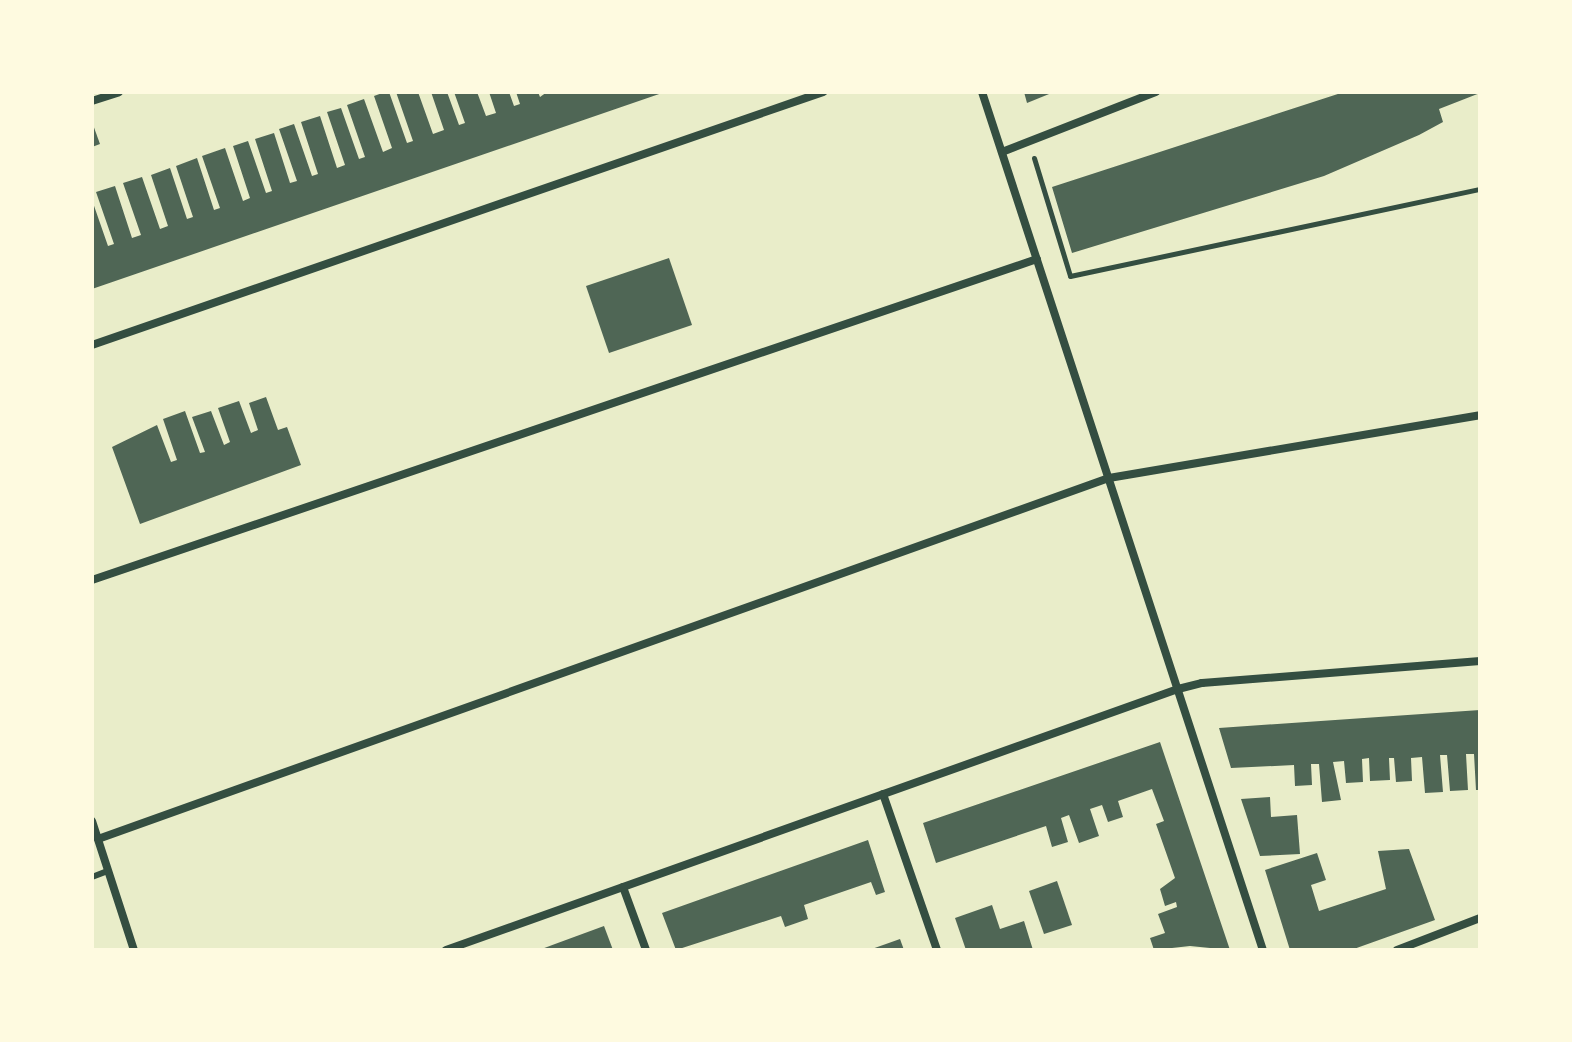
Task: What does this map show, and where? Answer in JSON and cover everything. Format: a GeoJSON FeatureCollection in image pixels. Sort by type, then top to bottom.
{"type":"FeatureCollection","features":[{"type":"Feature","properties":{"kind":"street"},"geometry":{"type":"LineString","coordinates":[[92,101],[119,92]]}},
{"type":"Feature","properties":{"kind":"street"},"geometry":{"type":"LineString","coordinates":[[92,345],[823,92]]}},
{"type":"Feature","properties":{"kind":"street"},"geometry":{"type":"LineString","coordinates":[[982,92],[1263,950]]}},
{"type":"Feature","properties":{"kind":"street"},"geometry":{"type":"LineString","coordinates":[[1002,152],[1156,92]]}},
{"type":"Feature","properties":{"kind":"street"},"geometry":{"type":"LineString","coordinates":[[92,580],[1037,259]]}},
{"type":"Feature","properties":{"kind":"street"},"geometry":{"type":"LineString","coordinates":[[98,839],[1109,478],[1480,415]]}},
{"type":"Feature","properties":{"kind":"street"},"geometry":{"type":"LineString","coordinates":[[446,950],[1178,689],[1480,661]]}},
{"type":"Feature","properties":{"kind":"street"},"geometry":{"type":"LineString","coordinates":[[883,794],[937,950]]}},
{"type":"Feature","properties":{"kind":"street"},"geometry":{"type":"LineString","coordinates":[[92,821],[134,950]]}},
{"type":"Feature","properties":{"kind":"street"},"geometry":{"type":"LineString","coordinates":[[623,887],[646,950]]}},
{"type":"Feature","properties":{"kind":"street"},"geometry":{"type":"LineString","coordinates":[[1397,950],[1480,918]]}},
{"type":"Feature","properties":{"kind":"lane"},"geometry":{"type":"LineString","coordinates":[[92,877],[108,871]]}},
{"type":"Feature","properties":{"kind":"path"},"geometry":{"type":"LineString","coordinates":[[1028,142],[1070,276],[1480,189]]}},
{"type":"Feature","properties":{"kind":"building"},"geometry":{"type":"Polygon","coordinates":[[[389,92],[407,143],[413,141],[396,92],[418,92],[433,134],[444,130],[431,92],[447,92],[459,125],[465,123],[454,92],[477,92],[486,116],[496,113],[489,92],[509,92],[514,106],[520,104],[516,92],[538,92],[540,97],[547,92],[665,92],[92,289],[92,200],[108,246],[114,244],[96,192],[115,186],[132,238],[141,235],[123,183],[142,177],[160,229],[168,226],[151,175],[170,168],[187,219],[193,217],[176,166],[197,158],[214,210],[220,208],[202,156],[225,148],[243,201],[250,198],[233,146],[248,141],[266,193],[272,191],[255,139],[274,133],[290,183],[297,181],[279,129],[294,124],[312,176],[318,174],[301,122],[320,116],[337,168],[345,165],[327,112],[341,108],[359,159],[365,157],[347,105],[364,99],[383,152],[392,148],[374,96],[389,92]]]}},
{"type":"Feature","properties":{"kind":"building"},"geometry":{"type":"Polygon","coordinates":[[[1024,92],[1054,92],[1027,103],[1024,92]]]}},
{"type":"Feature","properties":{"kind":"building"},"geometry":{"type":"Polygon","coordinates":[[[1344,92],[1480,93],[1439,109],[1443,122],[1419,135],[1324,176],[1072,253],[1052,187],[1344,92]]]}},
{"type":"Feature","properties":{"kind":"building"},"geometry":{"type":"Polygon","coordinates":[[[92,122],[100,144],[92,147],[92,122]]]}},
{"type":"Feature","properties":{"kind":"building"},"geometry":{"type":"Polygon","coordinates":[[[669,258],[692,325],[609,353],[586,286],[669,258]]]}},
{"type":"Feature","properties":{"kind":"building"},"geometry":{"type":"Polygon","coordinates":[[[266,397],[278,430],[287,427],[301,465],[140,524],[112,447],[157,425],[171,462],[177,460],[163,419],[185,411],[200,453],[205,452],[192,417],[211,411],[224,445],[230,442],[218,408],[239,401],[251,433],[258,430],[249,403],[266,397]]]}},
{"type":"Feature","properties":{"kind":"building"},"geometry":{"type":"Polygon","coordinates":[[[1480,710],[1480,790],[1476,790],[1474,754],[1466,754],[1468,790],[1450,791],[1447,755],[1440,755],[1443,792],[1425,793],[1422,757],[1411,758],[1412,781],[1396,782],[1394,758],[1389,758],[1390,780],[1370,781],[1369,758],[1362,759],[1363,782],[1346,783],[1344,761],[1333,762],[1341,800],[1322,802],[1319,764],[1311,764],[1312,785],[1295,786],[1294,765],[1231,768],[1219,728],[1480,710]]]}},
{"type":"Feature","properties":{"kind":"building"},"geometry":{"type":"Polygon","coordinates":[[[1160,742],[1230,950],[1190,946],[1154,950],[1150,938],[1165,933],[1158,914],[1177,907],[1176,902],[1165,906],[1160,889],[1175,878],[1156,824],[1164,821],[1152,789],[1118,801],[1123,817],[1108,822],[1102,805],[1090,809],[1099,836],[1079,843],[1069,815],[1061,818],[1068,842],[1052,847],[1046,826],[936,863],[923,823],[1160,742]]]}},
{"type":"Feature","properties":{"kind":"building"},"geometry":{"type":"Polygon","coordinates":[[[1270,797],[1271,817],[1297,815],[1300,854],[1260,856],[1241,799],[1270,797]]]}},
{"type":"Feature","properties":{"kind":"building"},"geometry":{"type":"Polygon","coordinates":[[[868,840],[885,892],[876,895],[871,882],[804,905],[808,919],[785,927],[781,916],[676,950],[662,913],[868,840]]]}},
{"type":"Feature","properties":{"kind":"building"},"geometry":{"type":"Polygon","coordinates":[[[1409,849],[1435,920],[1351,950],[1290,950],[1265,870],[1317,853],[1326,880],[1311,885],[1319,911],[1386,889],[1378,851],[1409,849]]]}},
{"type":"Feature","properties":{"kind":"building"},"geometry":{"type":"Polygon","coordinates":[[[1057,881],[1072,925],[1044,934],[1029,891],[1057,881]]]}},
{"type":"Feature","properties":{"kind":"building"},"geometry":{"type":"Polygon","coordinates":[[[992,905],[1000,929],[1024,921],[1033,950],[966,950],[955,918],[992,905]]]}},
{"type":"Feature","properties":{"kind":"building"},"geometry":{"type":"Polygon","coordinates":[[[604,926],[613,950],[539,950],[555,944],[604,926]]]}},
{"type":"Feature","properties":{"kind":"building"},"geometry":{"type":"Polygon","coordinates":[[[900,939],[904,950],[869,950],[900,939]]]}}]}
